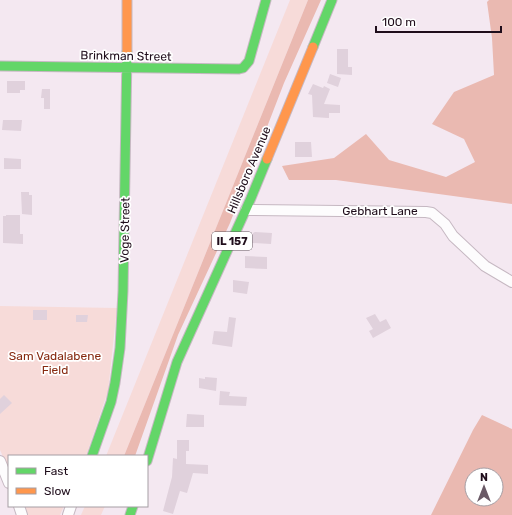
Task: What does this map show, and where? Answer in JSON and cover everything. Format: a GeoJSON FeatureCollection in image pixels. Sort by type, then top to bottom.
{"type":"FeatureCollection","features":[{"type":"Feature","properties":{"kind":"street","name":"Voge Street"},"geometry":{"type":"LineString","coordinates":[[92,455],[115,383],[122,327],[124,291],[127,0]]}},
{"type":"Feature","properties":{"kind":"street","name":"Brinkman Street"},"geometry":{"type":"LineString","coordinates":[[0,66],[235,70],[243,68],[249,61],[266,0]]}},
{"type":"Feature","properties":{"kind":"street","name":"Hillsboro Avenue"},"geometry":{"type":"LineString","coordinates":[[148,458],[177,362],[246,210],[332,0]]}},
{"type":"Feature","properties":{"kind":"street","name":"Gebhart Lane"},"geometry":{"type":"LineString","coordinates":[[246,210],[432,213],[445,224],[453,236],[486,266],[512,282]]}},
{"type":"Feature","properties":{"kind":"street"},"geometry":{"type":"LineString","coordinates":[[0,461],[8,481]]}},
{"type":"Feature","properties":{"kind":"green space"},"geometry":{"type":"Polygon","coordinates":[[[290,0],[308,0],[124,455],[106,455],[290,0]]]}},
{"type":"Feature","properties":{"kind":"green space","name":"Sam Vadalabene Field"},"geometry":{"type":"Polygon","coordinates":[[[0,306],[117,308],[108,391],[86,455],[8,455],[8,468],[0,450],[0,306]]]}},
{"type":"Feature","properties":{"kind":"green space"},"geometry":{"type":"Polygon","coordinates":[[[25,507],[64,507],[60,515],[28,515],[25,507]]]}},
{"type":"Feature","properties":{"kind":"green space"},"geometry":{"type":"Polygon","coordinates":[[[85,507],[105,507],[101,515],[81,515],[85,507]]]}},
{"type":"Feature","properties":{"kind":"shaded area"},"geometry":{"type":"Polygon","coordinates":[[[308,0],[321,0],[284,83],[230,223],[178,335],[135,455],[124,455],[308,0]]]}},
{"type":"Feature","properties":{"kind":"shaded area"},"geometry":{"type":"Polygon","coordinates":[[[489,0],[512,0],[512,204],[336,180],[289,180],[282,166],[334,158],[366,134],[389,160],[446,177],[475,162],[464,139],[432,124],[454,92],[494,75],[492,38],[487,2],[489,0]]]}},
{"type":"Feature","properties":{"kind":"shaded area"},"geometry":{"type":"Polygon","coordinates":[[[482,415],[512,429],[512,515],[431,515],[473,430],[482,415]]]}},
{"type":"Feature","properties":{"kind":"building"},"geometry":{"type":"Polygon","coordinates":[[[337,49],[348,49],[348,67],[352,67],[352,75],[337,74],[337,49]]]}},
{"type":"Feature","properties":{"kind":"building"},"geometry":{"type":"Polygon","coordinates":[[[330,74],[341,78],[338,87],[327,83],[330,74]]]}},
{"type":"Feature","properties":{"kind":"building"},"geometry":{"type":"Polygon","coordinates":[[[7,81],[25,81],[25,90],[20,90],[20,93],[7,93],[7,81]]]}},
{"type":"Feature","properties":{"kind":"building"},"geometry":{"type":"Polygon","coordinates":[[[313,84],[330,89],[324,104],[340,105],[340,113],[329,113],[329,118],[313,117],[312,95],[308,94],[313,84]]]}},
{"type":"Feature","properties":{"kind":"building"},"geometry":{"type":"Polygon","coordinates":[[[42,89],[50,89],[50,109],[44,109],[44,98],[41,98],[42,89]]]}},
{"type":"Feature","properties":{"kind":"building"},"geometry":{"type":"Polygon","coordinates":[[[3,120],[22,120],[21,131],[2,130],[3,120]]]}},
{"type":"Feature","properties":{"kind":"building"},"geometry":{"type":"Polygon","coordinates":[[[295,142],[311,142],[312,157],[295,157],[295,142]]]}},
{"type":"Feature","properties":{"kind":"building"},"geometry":{"type":"Polygon","coordinates":[[[4,158],[21,159],[21,169],[4,169],[4,158]]]}},
{"type":"Feature","properties":{"kind":"building"},"geometry":{"type":"Polygon","coordinates":[[[21,192],[29,192],[29,195],[32,195],[32,215],[22,214],[21,192]]]}},
{"type":"Feature","properties":{"kind":"building"},"geometry":{"type":"Polygon","coordinates":[[[20,215],[20,234],[23,234],[23,244],[3,243],[3,216],[20,215]]]}},
{"type":"Feature","properties":{"kind":"building"},"geometry":{"type":"Polygon","coordinates":[[[253,233],[272,233],[271,244],[252,243],[253,233]]]}},
{"type":"Feature","properties":{"kind":"building"},"geometry":{"type":"Polygon","coordinates":[[[245,256],[267,257],[267,269],[245,268],[245,256]]]}},
{"type":"Feature","properties":{"kind":"building"},"geometry":{"type":"Polygon","coordinates":[[[233,280],[249,282],[247,294],[233,292],[233,280]]]}},
{"type":"Feature","properties":{"kind":"building"},"geometry":{"type":"Polygon","coordinates":[[[33,310],[47,310],[47,320],[33,320],[33,310]]]}},
{"type":"Feature","properties":{"kind":"building"},"geometry":{"type":"Polygon","coordinates":[[[375,314],[380,322],[386,319],[391,328],[373,338],[369,331],[373,329],[366,318],[375,314]]]}},
{"type":"Feature","properties":{"kind":"building"},"geometry":{"type":"Polygon","coordinates":[[[76,315],[88,315],[87,322],[76,322],[76,315]]]}},
{"type":"Feature","properties":{"kind":"building"},"geometry":{"type":"Polygon","coordinates":[[[229,317],[236,318],[232,347],[212,344],[214,331],[227,332],[229,317]]]}},
{"type":"Feature","properties":{"kind":"building"},"geometry":{"type":"Polygon","coordinates":[[[205,377],[217,378],[216,391],[199,388],[199,378],[205,379],[205,377]]]}},
{"type":"Feature","properties":{"kind":"building"},"geometry":{"type":"Polygon","coordinates":[[[220,391],[230,392],[229,396],[247,397],[246,406],[219,405],[220,391]]]}},
{"type":"Feature","properties":{"kind":"building"},"geometry":{"type":"Polygon","coordinates":[[[4,395],[12,403],[0,414],[0,399],[4,395]]]}},
{"type":"Feature","properties":{"kind":"building"},"geometry":{"type":"Polygon","coordinates":[[[187,414],[204,415],[204,427],[186,427],[187,414]]]}},
{"type":"Feature","properties":{"kind":"building"},"geometry":{"type":"Polygon","coordinates":[[[177,440],[189,440],[189,451],[186,451],[186,464],[208,465],[208,474],[193,473],[187,493],[180,491],[173,514],[163,511],[172,477],[173,458],[177,459],[177,440]]]}},
{"type":"Feature","properties":{"kind":"traffic: fast"},"geometry":{"type":"LineString","coordinates":[[0,66],[239,69],[243,68],[249,61],[266,0]]}},
{"type":"Feature","properties":{"kind":"traffic: fast"},"geometry":{"type":"LineString","coordinates":[[313,47],[332,0]]}},
{"type":"Feature","properties":{"kind":"traffic: fast"},"geometry":{"type":"LineString","coordinates":[[92,455],[111,402],[120,348],[123,291],[127,52]]}},
{"type":"Feature","properties":{"kind":"traffic: fast"},"geometry":{"type":"LineString","coordinates":[[148,458],[177,362],[267,159]]}},
{"type":"Feature","properties":{"kind":"traffic: fast"},"geometry":{"type":"LineString","coordinates":[[130,515],[133,507]]}},
{"type":"Feature","properties":{"kind":"traffic: slow"},"geometry":{"type":"LineString","coordinates":[[127,0],[127,52]]}},
{"type":"Feature","properties":{"kind":"traffic: slow"},"geometry":{"type":"LineString","coordinates":[[267,159],[313,47]]}}]}
